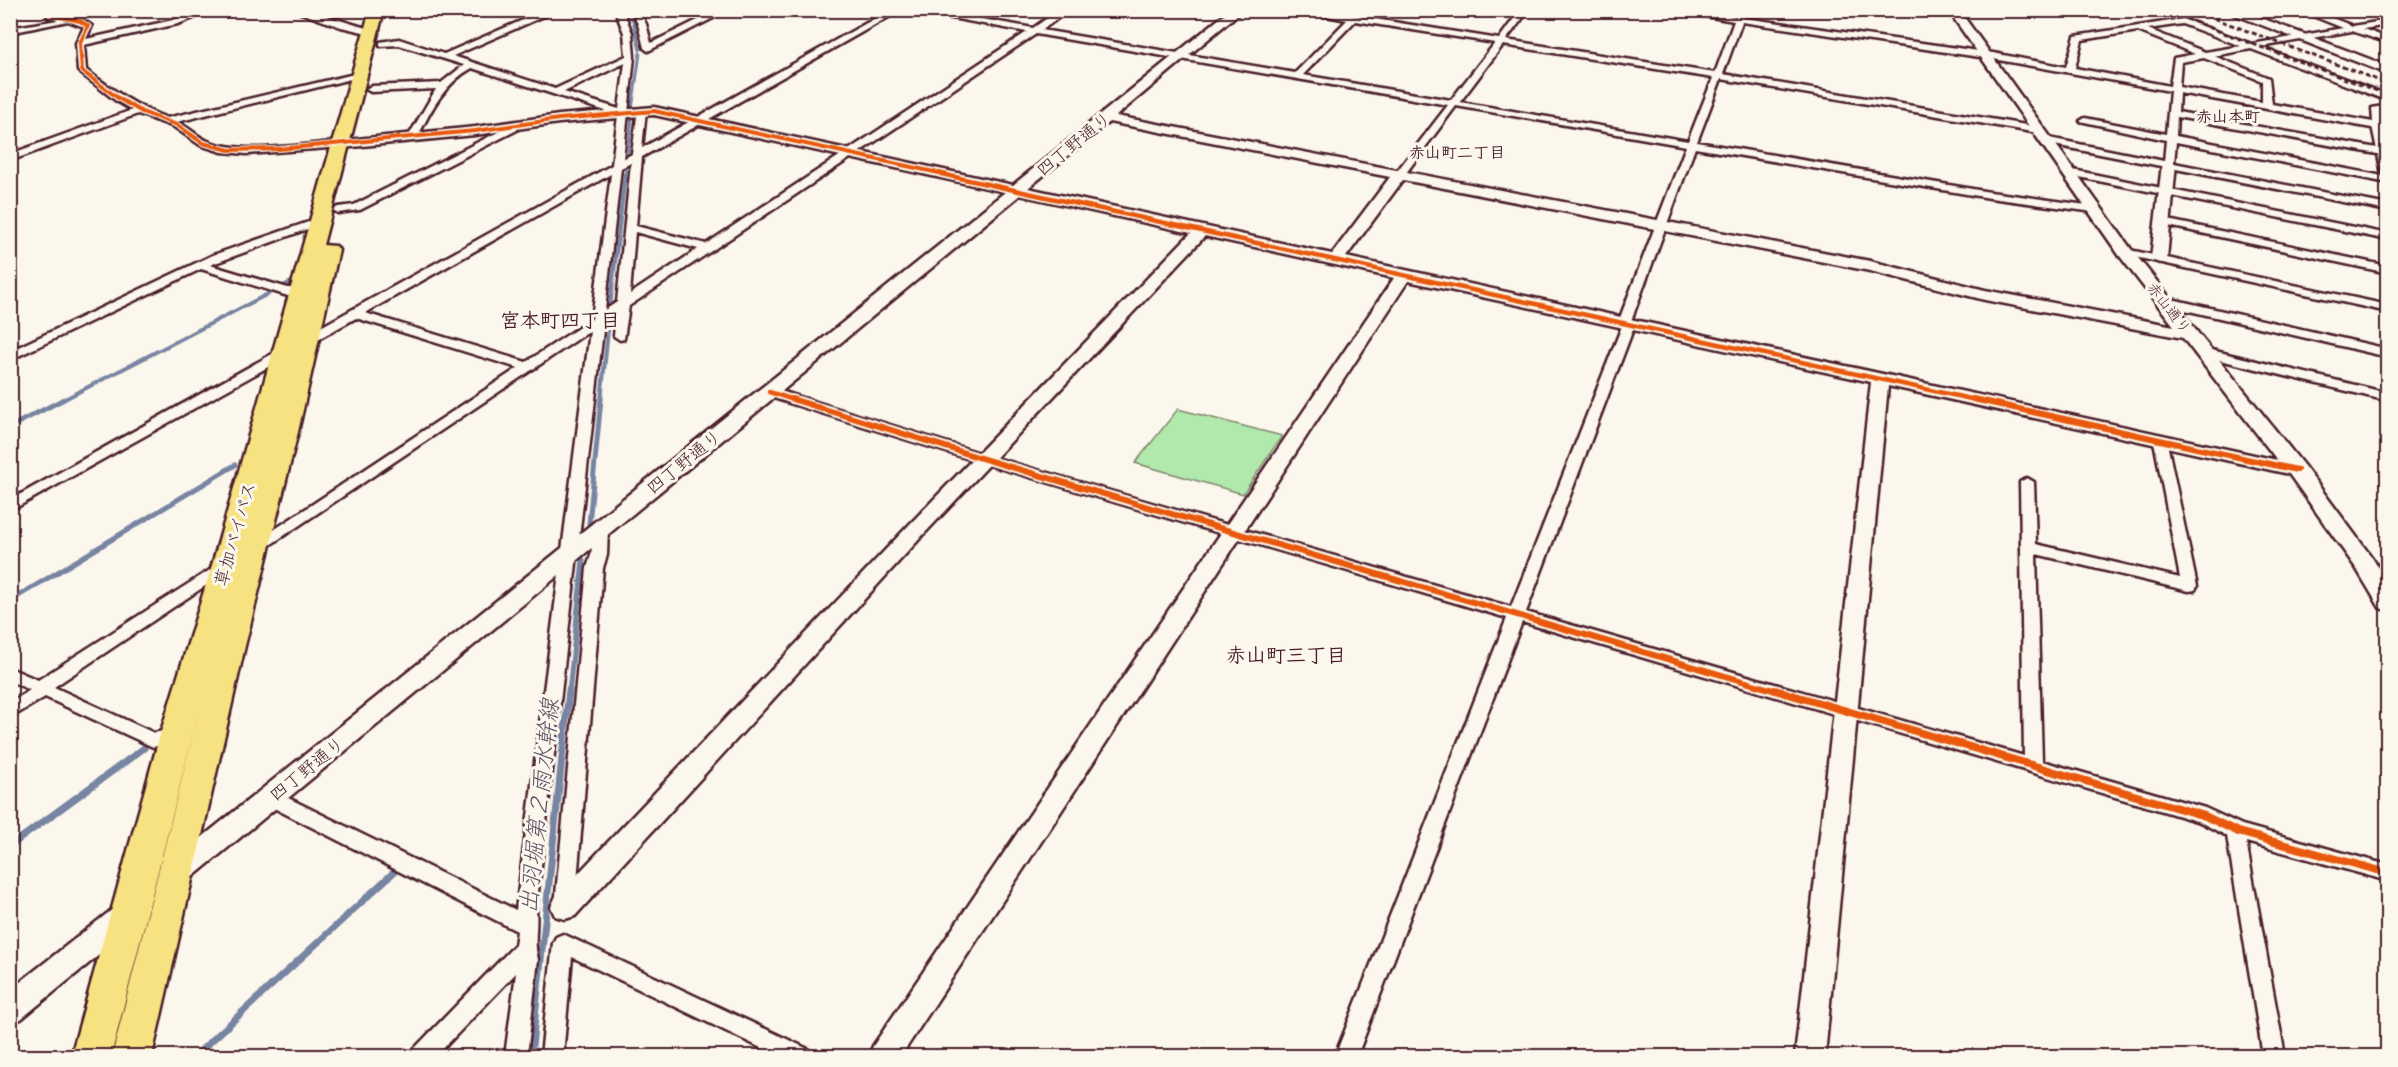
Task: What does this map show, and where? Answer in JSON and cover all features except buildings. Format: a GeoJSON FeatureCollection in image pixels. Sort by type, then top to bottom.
{"type":"FeatureCollection","features":[{"type":"Feature","properties":{"kind":"highway","name":"草加バイパス"},"geometry":{"type":"LineString","coordinates":[[91,1056],[176,735],[226,565],[285,353],[300,290],[329,216],[350,143],[377,28],[390,10]]}},
{"type":"Feature","properties":{"kind":"highway","name":"草加バイパス"},"geometry":{"type":"LineString","coordinates":[[132,1056],[159,950],[174,876],[309,338],[329,216]]}},
{"type":"Feature","properties":{"kind":"street"},"geometry":{"type":"LineString","coordinates":[[50,10],[51,15],[56,18],[83,21],[88,26],[80,43],[82,71],[118,98],[167,121],[203,143],[222,149],[247,151],[350,143],[654,111],[2297,470]]}},
{"type":"Feature","properties":{"kind":"street"},"geometry":{"type":"LineString","coordinates":[[80,43],[175,22],[211,10]]}},
{"type":"Feature","properties":{"kind":"street"},"geometry":{"type":"LineString","coordinates":[[296,10],[344,25],[377,28],[399,42],[622,113]]}},
{"type":"Feature","properties":{"kind":"street"},"geometry":{"type":"LineString","coordinates":[[446,56],[554,10]]}},
{"type":"Feature","properties":{"kind":"street"},"geometry":{"type":"LineString","coordinates":[[516,1056],[528,959],[525,950],[528,926],[526,909],[630,57],[628,33],[619,10]]}},
{"type":"Feature","properties":{"kind":"street"},"geometry":{"type":"LineString","coordinates":[[635,10],[642,24],[648,48],[725,10]]}},
{"type":"Feature","properties":{"kind":"street"},"geometry":{"type":"LineString","coordinates":[[10,506],[897,10]]}},
{"type":"Feature","properties":{"kind":"street"},"geometry":{"type":"LineString","coordinates":[[913,10],[1990,195],[2094,209]]}},
{"type":"Feature","properties":{"kind":"street"},"geometry":{"type":"LineString","coordinates":[[256,547],[623,306],[1065,10]]}},
{"type":"Feature","properties":{"kind":"street","name":"四丁野通り"},"geometry":{"type":"LineString","coordinates":[[10,1009],[1238,10]]}},
{"type":"Feature","properties":{"kind":"street"},"geometry":{"type":"LineString","coordinates":[[1300,10],[1718,76],[2041,135],[2169,164],[2388,208]]}},
{"type":"Feature","properties":{"kind":"street"},"geometry":{"type":"LineString","coordinates":[[1336,260],[1525,10]]}},
{"type":"Feature","properties":{"kind":"street"},"geometry":{"type":"LineString","coordinates":[[1674,10],[1984,55],[2382,127]]}},
{"type":"Feature","properties":{"kind":"street"},"geometry":{"type":"LineString","coordinates":[[1347,1056],[1627,324],[1660,225],[1742,10]]}},
{"type":"Feature","properties":{"kind":"street","name":"赤山通り"},"geometry":{"type":"LineString","coordinates":[[1953,10],[2125,252],[2297,470],[2365,564],[2388,603]]}},
{"type":"Feature","properties":{"kind":"street"},"geometry":{"type":"LineString","coordinates":[[2228,10],[2388,70]]}},
{"type":"Feature","properties":{"kind":"street"},"geometry":{"type":"LineString","coordinates":[[2301,10],[2388,41]]}},
{"type":"Feature","properties":{"kind":"street"},"geometry":{"type":"LineString","coordinates":[[10,31],[73,19]]}},
{"type":"Feature","properties":{"kind":"street"},"geometry":{"type":"LineString","coordinates":[[1298,75],[1353,19]]}},
{"type":"Feature","properties":{"kind":"street"},"geometry":{"type":"LineString","coordinates":[[2070,70],[2078,38],[2183,21],[2388,98]]}},
{"type":"Feature","properties":{"kind":"street"},"geometry":{"type":"LineString","coordinates":[[2159,258],[2172,138],[2177,60],[2388,22]]}},
{"type":"Feature","properties":{"kind":"street"},"geometry":{"type":"LineString","coordinates":[[2138,28],[2266,80],[2267,106]]}},
{"type":"Feature","properties":{"kind":"street"},"geometry":{"type":"LineString","coordinates":[[558,91],[630,57]]}},
{"type":"Feature","properties":{"kind":"street"},"geometry":{"type":"LineString","coordinates":[[413,137],[430,102],[444,86],[471,64]]}},
{"type":"Feature","properties":{"kind":"street"},"geometry":{"type":"LineString","coordinates":[[167,121],[365,82],[444,86]]}},
{"type":"Feature","properties":{"kind":"street"},"geometry":{"type":"LineString","coordinates":[[2388,108],[2375,110],[2382,127],[2388,169]]}},
{"type":"Feature","properties":{"kind":"street"},"geometry":{"type":"LineString","coordinates":[[10,158],[140,110]]}},
{"type":"Feature","properties":{"kind":"street"},"geometry":{"type":"LineString","coordinates":[[620,336],[641,111]]}},
{"type":"Feature","properties":{"kind":"street"},"geometry":{"type":"LineString","coordinates":[[2174,114],[2386,152]]}},
{"type":"Feature","properties":{"kind":"street"},"geometry":{"type":"LineString","coordinates":[[1107,118],[1870,266],[1984,295],[2189,334]]}},
{"type":"Feature","properties":{"kind":"street"},"geometry":{"type":"LineString","coordinates":[[2085,121],[2388,180]]}},
{"type":"Feature","properties":{"kind":"street"},"geometry":{"type":"LineString","coordinates":[[10,356],[199,265],[356,208],[514,128],[515,125]]}},
{"type":"Feature","properties":{"kind":"street"},"geometry":{"type":"LineString","coordinates":[[2068,172],[2388,237]]}},
{"type":"Feature","properties":{"kind":"street"},"geometry":{"type":"LineString","coordinates":[[2163,222],[2388,270]]}},
{"type":"Feature","properties":{"kind":"street"},"geometry":{"type":"LineString","coordinates":[[631,228],[708,248]]}},
{"type":"Feature","properties":{"kind":"street"},"geometry":{"type":"LineString","coordinates":[[565,907],[984,459],[1201,231]]}},
{"type":"Feature","properties":{"kind":"street"},"geometry":{"type":"LineString","coordinates":[[2125,252],[2388,309]]}},
{"type":"Feature","properties":{"kind":"street"},"geometry":{"type":"LineString","coordinates":[[199,265],[288,292],[300,290]]}},
{"type":"Feature","properties":{"kind":"street"},"geometry":{"type":"LineString","coordinates":[[884,1056],[1404,275]]}},
{"type":"Feature","properties":{"kind":"street"},"geometry":{"type":"LineString","coordinates":[[2163,301],[2388,353]]}},
{"type":"Feature","properties":{"kind":"street"},"geometry":{"type":"LineString","coordinates":[[354,314],[529,367]]}},
{"type":"Feature","properties":{"kind":"street"},"geometry":{"type":"LineString","coordinates":[[2203,352],[2388,397]]}},
{"type":"Feature","properties":{"kind":"street"},"geometry":{"type":"LineString","coordinates":[[1810,1056],[1880,379]]}},
{"type":"Feature","properties":{"kind":"street"},"geometry":{"type":"LineString","coordinates":[[769,392],[984,459],[2205,816],[2238,832],[2388,873]]}},
{"type":"Feature","properties":{"kind":"street"},"geometry":{"type":"LineString","coordinates":[[2029,548],[2189,586],[2161,441]]}},
{"type":"Feature","properties":{"kind":"street"},"geometry":{"type":"LineString","coordinates":[[2027,482],[2032,767]]}},
{"type":"Feature","properties":{"kind":"street"},"geometry":{"type":"LineString","coordinates":[[565,907],[595,568],[599,555],[601,529]]}},
{"type":"Feature","properties":{"kind":"street"},"geometry":{"type":"LineString","coordinates":[[10,712],[226,565]]}},
{"type":"Feature","properties":{"kind":"street"},"geometry":{"type":"LineString","coordinates":[[10,674],[153,740],[176,735]]}},
{"type":"Feature","properties":{"kind":"street"},"geometry":{"type":"LineString","coordinates":[[270,798],[528,926]]}},
{"type":"Feature","properties":{"kind":"street"},"geometry":{"type":"LineString","coordinates":[[2238,832],[2236,838],[2274,1056]]}},
{"type":"Feature","properties":{"kind":"street"},"geometry":{"type":"LineString","coordinates":[[552,1056],[563,943],[800,1056]]}},
{"type":"Feature","properties":{"kind":"street"},"geometry":{"type":"LineString","coordinates":[[422,1056],[525,950]]}},
{"type":"Feature","properties":{"kind":"green space"},"geometry":{"type":"Polygon","coordinates":[[[1178,409],[1282,436],[1243,494],[1135,463],[1178,409]]]}},
{"type":"Feature","properties":{"kind":"waterway","name":"出羽堀第２雨水幹線"},"geometry":{"type":"LineString","coordinates":[[627,10],[633,20],[640,50]]}},
{"type":"Feature","properties":{"kind":"waterway","name":"出羽堀第２雨水幹線"},"geometry":{"type":"LineString","coordinates":[[632,109],[640,53]]}},
{"type":"Feature","properties":{"kind":"waterway","name":"出羽堀第２雨水幹線"},"geometry":{"type":"LineString","coordinates":[[628,154],[632,116]]}},
{"type":"Feature","properties":{"kind":"waterway","name":"出羽堀第２雨水幹線"},"geometry":{"type":"LineString","coordinates":[[625,175],[626,169]]}},
{"type":"Feature","properties":{"kind":"waterway","name":"出羽堀第２雨水幹線"},"geometry":{"type":"LineString","coordinates":[[610,307],[625,174]]}},
{"type":"Feature","properties":{"kind":"waterway"},"geometry":{"type":"LineString","coordinates":[[61,401],[291,282]]}},
{"type":"Feature","properties":{"kind":"waterway","name":"出羽堀第２雨水幹線"},"geometry":{"type":"LineString","coordinates":[[601,401],[609,320]]}},
{"type":"Feature","properties":{"kind":"waterway"},"geometry":{"type":"LineString","coordinates":[[10,427],[64,399]]}},
{"type":"Feature","properties":{"kind":"waterway","name":"出羽堀第２雨水幹線"},"geometry":{"type":"LineString","coordinates":[[589,524],[601,399]]}},
{"type":"Feature","properties":{"kind":"waterway"},"geometry":{"type":"LineString","coordinates":[[10,601],[235,465]]}},
{"type":"Feature","properties":{"kind":"waterway","name":"出羽堀第２雨水幹線"},"geometry":{"type":"LineString","coordinates":[[569,692],[583,560]]}},
{"type":"Feature","properties":{"kind":"waterway","name":"出羽堀第２雨水幹線"},"geometry":{"type":"LineString","coordinates":[[531,1056],[569,690]]}},
{"type":"Feature","properties":{"kind":"waterway"},"geometry":{"type":"LineString","coordinates":[[10,846],[144,748]]}},
{"type":"Feature","properties":{"kind":"waterway"},"geometry":{"type":"LineString","coordinates":[[195,1056],[394,872]]}},
{"type":"Feature","properties":{"kind":"railway"},"geometry":{"type":"LineString","coordinates":[[2163,10],[2388,95]]}},
{"type":"Feature","properties":{"kind":"railway"},"geometry":{"type":"LineString","coordinates":[[2192,10],[2388,84]]}},
{"type":"Feature","properties":{"kind":"cycle path"},"geometry":{"type":"LineString","coordinates":[[50,10],[51,15],[80,21],[88,26],[80,43],[82,71],[118,98],[142,112],[177,125],[203,143],[229,150],[279,149],[475,131],[559,119],[654,111],[2297,470]]}},
{"type":"Feature","properties":{"kind":"cycle path"},"geometry":{"type":"LineString","coordinates":[[769,392],[984,459],[2205,816],[2238,832],[2388,873]]}},
{"type":"Feature","properties":{"kind":"district","name":"赤山本町"},"geometry":{"type":"Point","coordinates":[2228,116]}},
{"type":"Feature","properties":{"kind":"district","name":"赤山町二丁目"},"geometry":{"type":"Point","coordinates":[1457,152]}},
{"type":"Feature","properties":{"kind":"district","name":"宮本町四丁目"},"geometry":{"type":"Point","coordinates":[560,320]}},
{"type":"Feature","properties":{"kind":"district","name":"赤山町三丁目"},"geometry":{"type":"Point","coordinates":[1286,655]}}]}
